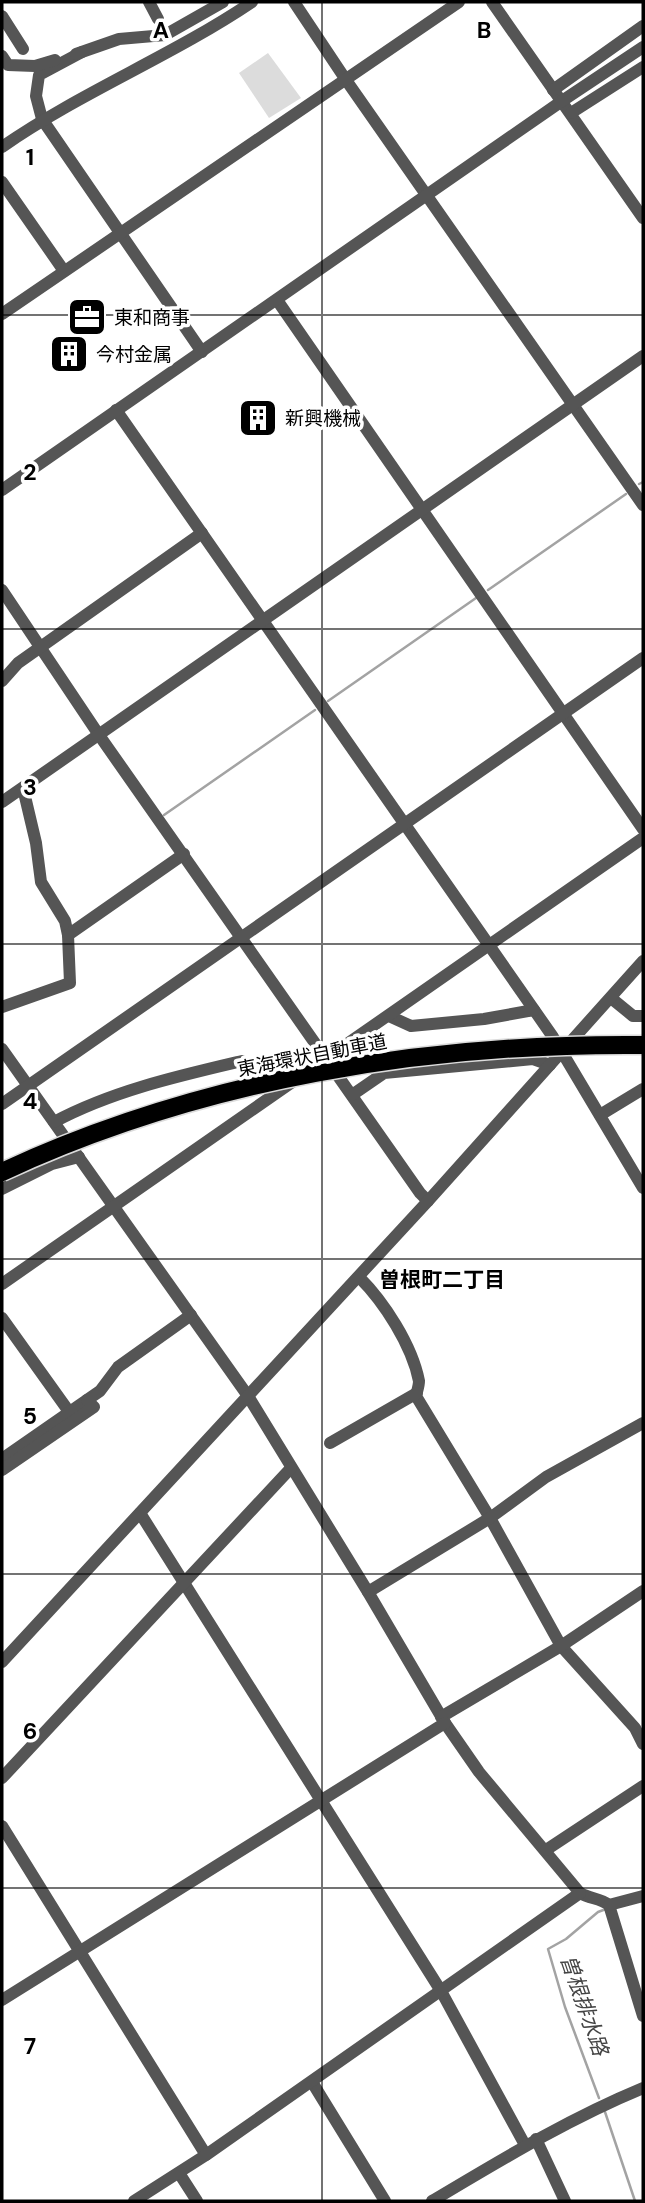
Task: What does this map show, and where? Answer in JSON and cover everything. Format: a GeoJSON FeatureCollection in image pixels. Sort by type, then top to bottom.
{"type":"FeatureCollection","features":[{"type":"Feature","properties":{"kind":"highway","name":"東海環状自動車道"},"geometry":{"type":"LineString","coordinates":[[2,1172],[97,1133],[175,1107],[257,1085],[328,1070],[490,1048],[643,1045]]}},
{"type":"Feature","properties":{"kind":"street"},"geometry":{"type":"LineString","coordinates":[[149,2],[158,19]]}},
{"type":"Feature","properties":{"kind":"street"},"geometry":{"type":"LineString","coordinates":[[2,56],[8,65],[35,66],[119,39],[165,35],[223,2]]}},
{"type":"Feature","properties":{"kind":"street"},"geometry":{"type":"LineString","coordinates":[[2,146],[42,118],[211,28],[252,2]]}},
{"type":"Feature","properties":{"kind":"street"},"geometry":{"type":"LineString","coordinates":[[294,2],[643,505]]}},
{"type":"Feature","properties":{"kind":"street"},"geometry":{"type":"LineString","coordinates":[[2,314],[459,2]]}},
{"type":"Feature","properties":{"kind":"street"},"geometry":{"type":"LineString","coordinates":[[492,2],[643,218]]}},
{"type":"Feature","properties":{"kind":"street"},"geometry":{"type":"LineString","coordinates":[[2,16],[23,49]]}},
{"type":"Feature","properties":{"kind":"street"},"geometry":{"type":"LineString","coordinates":[[553,90],[643,26]]}},
{"type":"Feature","properties":{"kind":"street"},"geometry":{"type":"LineString","coordinates":[[2,490],[643,47]]}},
{"type":"Feature","properties":{"kind":"street"},"geometry":{"type":"LineString","coordinates":[[82,52],[39,75],[36,96],[42,118],[202,352]]}},
{"type":"Feature","properties":{"kind":"street"},"geometry":{"type":"LineString","coordinates":[[571,114],[643,67]]}},
{"type":"Feature","properties":{"kind":"street"},"geometry":{"type":"LineString","coordinates":[[2,182],[64,271]]}},
{"type":"Feature","properties":{"kind":"street"},"geometry":{"type":"LineString","coordinates":[[277,300],[643,829]]}},
{"type":"Feature","properties":{"kind":"street"},"geometry":{"type":"LineString","coordinates":[[2,802],[643,356]]}},
{"type":"Feature","properties":{"kind":"street"},"geometry":{"type":"LineString","coordinates":[[116,410],[534,1010],[643,1188]]}},
{"type":"Feature","properties":{"kind":"street"},"geometry":{"type":"LineString","coordinates":[[2,681],[40,647],[202,533]]}},
{"type":"Feature","properties":{"kind":"street"},"geometry":{"type":"LineString","coordinates":[[2,590],[99,735],[428,1201]]}},
{"type":"Feature","properties":{"kind":"street"},"geometry":{"type":"LineString","coordinates":[[2,1104],[643,658]]}},
{"type":"Feature","properties":{"kind":"street"},"geometry":{"type":"LineString","coordinates":[[2,1007],[70,983],[65,921],[41,882],[36,842],[23,788]]}},
{"type":"Feature","properties":{"kind":"street"},"geometry":{"type":"LineString","coordinates":[[2,1284],[643,838]]}},
{"type":"Feature","properties":{"kind":"street"},"geometry":{"type":"LineString","coordinates":[[68,935],[184,854]]}},
{"type":"Feature","properties":{"kind":"street"},"geometry":{"type":"LineString","coordinates":[[2,1662],[428,1201],[643,961]]}},
{"type":"Feature","properties":{"kind":"street"},"geometry":{"type":"LineString","coordinates":[[611,998],[633,1016],[643,1016]]}},
{"type":"Feature","properties":{"kind":"street"},"geometry":{"type":"LineString","coordinates":[[389,1016],[411,1026],[484,1019],[534,1010]]}},
{"type":"Feature","properties":{"kind":"street"},"geometry":{"type":"LineString","coordinates":[[2,1049],[248,1396],[443,1720],[479,1772],[580,1893],[589,1898],[601,1899],[609,1905],[643,2016]]}},
{"type":"Feature","properties":{"kind":"street"},"geometry":{"type":"LineString","coordinates":[[352,1095],[384,1073],[533,1059],[550,1065]]}},
{"type":"Feature","properties":{"kind":"street"},"geometry":{"type":"LineString","coordinates":[[54,1122],[79,1109],[165,1080],[242,1061]]}},
{"type":"Feature","properties":{"kind":"street"},"geometry":{"type":"LineString","coordinates":[[600,1115],[642,1094]]}},
{"type":"Feature","properties":{"kind":"street"},"geometry":{"type":"LineString","coordinates":[[2,1189],[52,1164],[79,1157]]}},
{"type":"Feature","properties":{"kind":"street"},"geometry":{"type":"LineString","coordinates":[[359,1276],[389,1314],[419,1383],[416,1396],[561,1646],[635,1727],[643,1744]]}},
{"type":"Feature","properties":{"kind":"street"},"geometry":{"type":"LineString","coordinates":[[2,1459],[100,1391],[118,1367],[191,1315]]}},
{"type":"Feature","properties":{"kind":"street"},"geometry":{"type":"LineString","coordinates":[[2,1318],[69,1412]]}},
{"type":"Feature","properties":{"kind":"street"},"geometry":{"type":"LineString","coordinates":[[330,1443],[417,1393]]}},
{"type":"Feature","properties":{"kind":"street"},"geometry":{"type":"LineString","coordinates":[[2,1470],[94,1407],[87,1400]]}},
{"type":"Feature","properties":{"kind":"street"},"geometry":{"type":"LineString","coordinates":[[368,1592],[489,1518],[546,1477],[643,1423]]}},
{"type":"Feature","properties":{"kind":"street"},"geometry":{"type":"LineString","coordinates":[[2,1778],[291,1468]]}},
{"type":"Feature","properties":{"kind":"street"},"geometry":{"type":"LineString","coordinates":[[141,1513],[441,1992],[565,2201]]}},
{"type":"Feature","properties":{"kind":"street"},"geometry":{"type":"LineString","coordinates":[[2,2000],[321,1800],[643,1591]]}},
{"type":"Feature","properties":{"kind":"street"},"geometry":{"type":"LineString","coordinates":[[546,1850],[643,1786]]}},
{"type":"Feature","properties":{"kind":"street"},"geometry":{"type":"LineString","coordinates":[[2,1826],[206,2155]]}},
{"type":"Feature","properties":{"kind":"street"},"geometry":{"type":"LineString","coordinates":[[134,2201],[312,2082],[580,1893]]}},
{"type":"Feature","properties":{"kind":"street"},"geometry":{"type":"LineString","coordinates":[[609,1905],[643,1896]]}},
{"type":"Feature","properties":{"kind":"street"},"geometry":{"type":"LineString","coordinates":[[312,2082],[385,2201]]}},
{"type":"Feature","properties":{"kind":"street"},"geometry":{"type":"LineString","coordinates":[[432,2201],[531,2142],[599,2106],[643,2088]]}},
{"type":"Feature","properties":{"kind":"street"},"geometry":{"type":"LineString","coordinates":[[179,2173],[197,2201]]}},
{"type":"Feature","properties":{"kind":"shaded area"},"geometry":{"type":"Polygon","coordinates":[[[268,53],[301,98],[269,118],[239,73],[268,53]]]}},
{"type":"Feature","properties":{"kind":"waterway"},"geometry":{"type":"LineString","coordinates":[[639,484],[643,482]]}},
{"type":"Feature","properties":{"kind":"waterway"},"geometry":{"type":"LineString","coordinates":[[488,590],[626,494]]}},
{"type":"Feature","properties":{"kind":"waterway"},"geometry":{"type":"LineString","coordinates":[[328,701],[476,598]]}},
{"type":"Feature","properties":{"kind":"waterway"},"geometry":{"type":"LineString","coordinates":[[164,815],[315,710]]}},
{"type":"Feature","properties":{"kind":"waterway","name":"曽根排水路"},"geometry":{"type":"LineString","coordinates":[[599,2098],[565,2007],[548,1949],[606,1909]]}},
{"type":"Feature","properties":{"kind":"waterway","name":"曽根排水路"},"geometry":{"type":"LineString","coordinates":[[604,2109],[635,2201]]}},
{"type":"Feature","properties":{"kind":"place","name":"東和商事"},"geometry":{"type":"Point","coordinates":[87,317]}},
{"type":"Feature","properties":{"kind":"place","name":"今村金属"},"geometry":{"type":"Point","coordinates":[69,354]}},
{"type":"Feature","properties":{"kind":"place","name":"新興機械"},"geometry":{"type":"Point","coordinates":[258,418]}},
{"type":"Feature","properties":{"kind":"district","name":"曽根町二丁目"},"geometry":{"type":"Point","coordinates":[442,1280]}}]}
